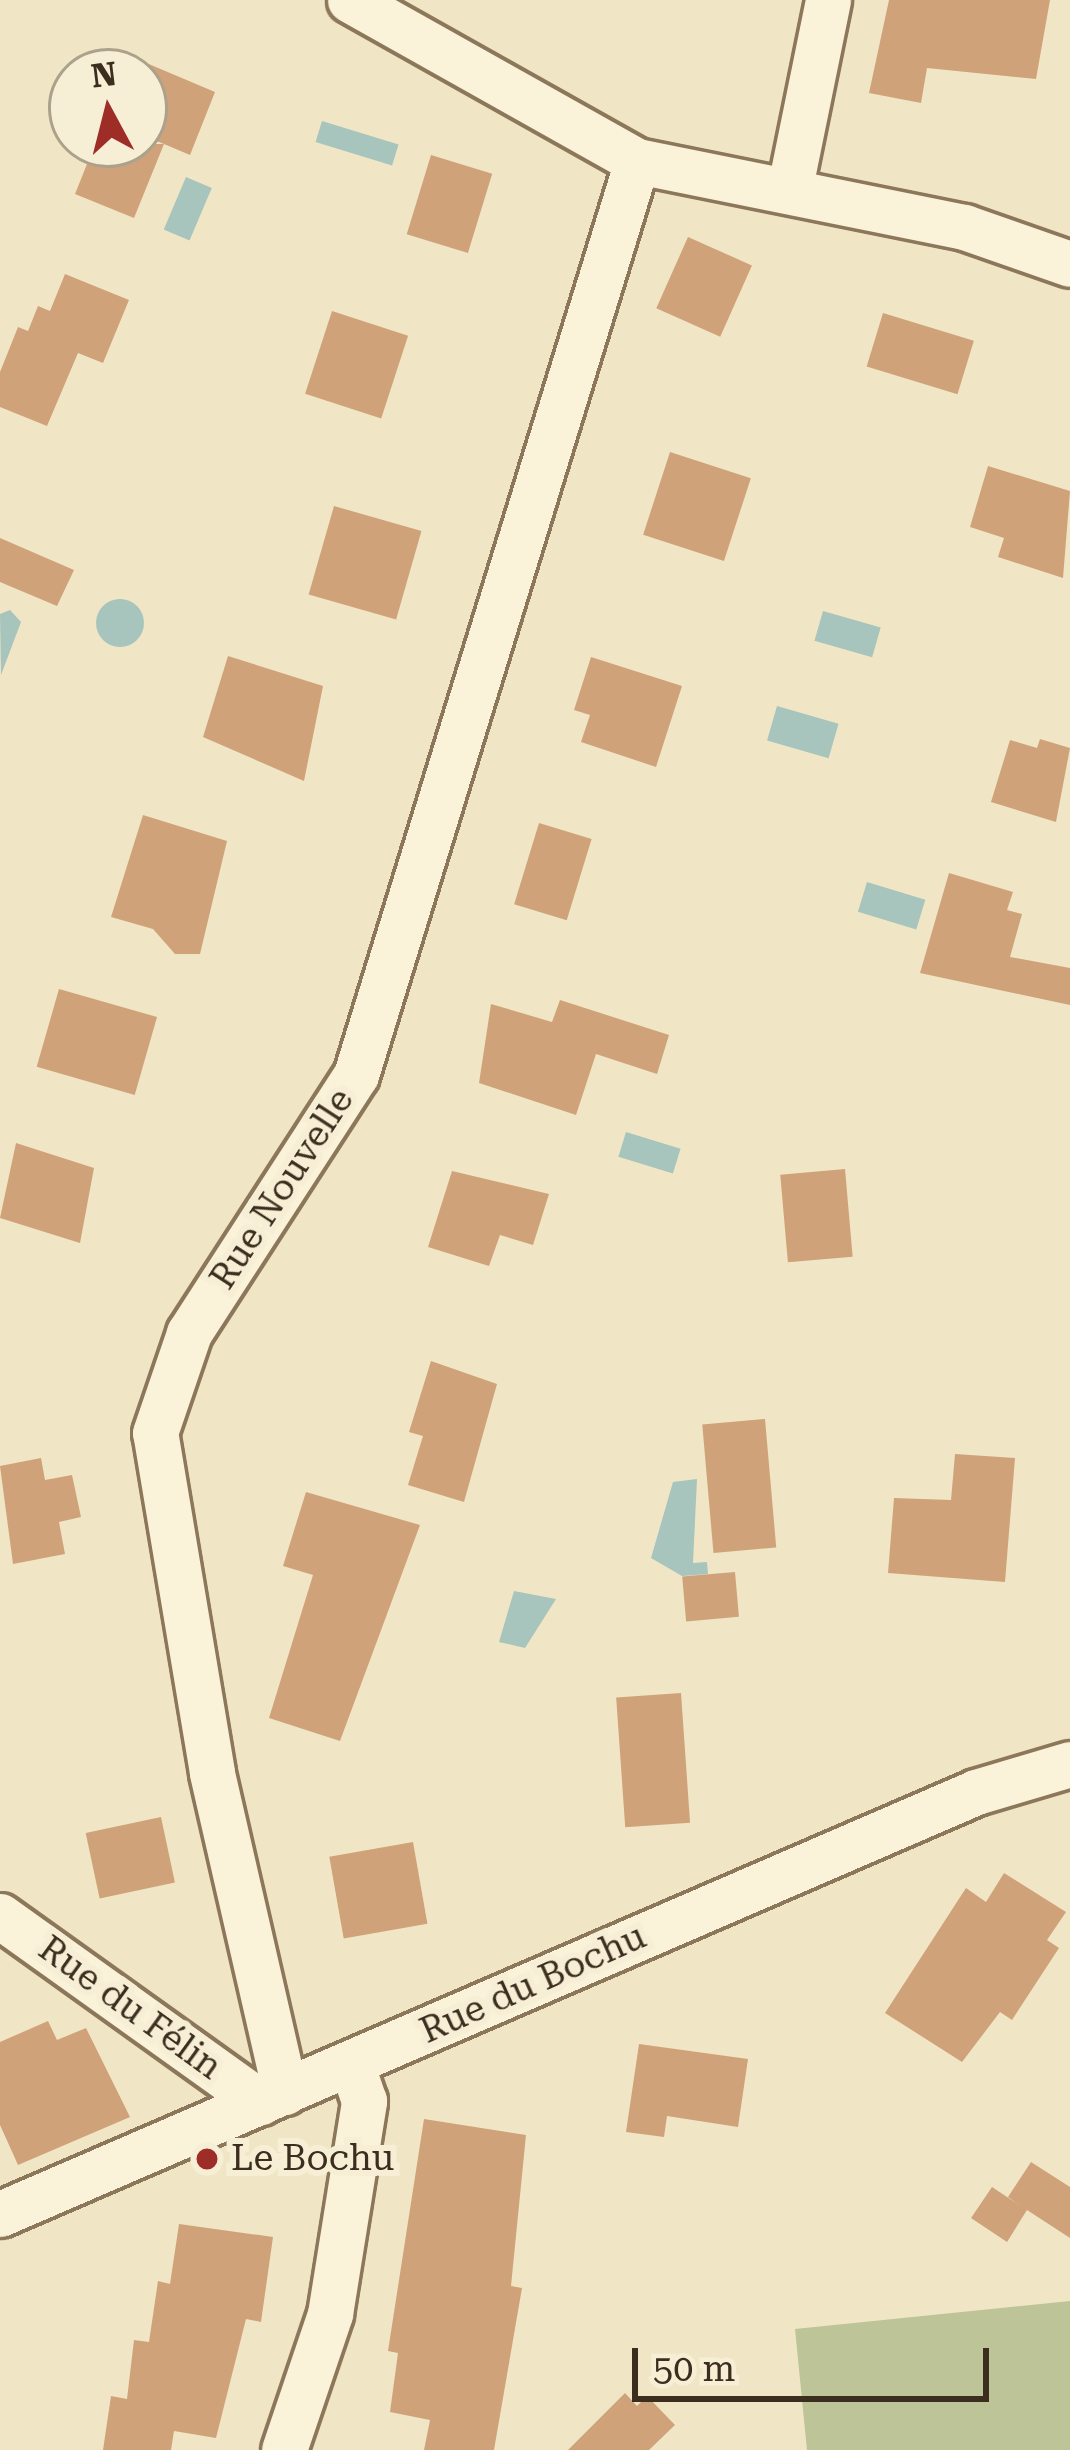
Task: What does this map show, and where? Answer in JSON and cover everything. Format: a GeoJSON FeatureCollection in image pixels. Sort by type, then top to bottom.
{"type":"FeatureCollection","features":[{"type":"Feature","properties":{"kind":"street"},"geometry":{"type":"LineString","coordinates":[[350,0],[637,161],[790,187],[1070,265]]}},
{"type":"Feature","properties":{"kind":"street"},"geometry":{"type":"LineString","coordinates":[[790,187],[827,0]]}},
{"type":"Feature","properties":{"kind":"street","name":"Rue Nouvelle"},"geometry":{"type":"LineString","coordinates":[[272,2097],[155,1433],[189,1333],[356,1075],[637,161]]}},
{"type":"Feature","properties":{"kind":"street","name":"Rue du Bochu"},"geometry":{"type":"LineString","coordinates":[[0,2214],[976,1792],[1070,1764]]}},
{"type":"Feature","properties":{"kind":"street","name":"Rue du Félin"},"geometry":{"type":"LineString","coordinates":[[0,1916],[272,2097]]}},
{"type":"Feature","properties":{"kind":"street"},"geometry":{"type":"LineString","coordinates":[[284,2450],[330,2314],[364,2102],[351,2064]]}},
{"type":"Feature","properties":{"kind":"green space"},"geometry":{"type":"Polygon","coordinates":[[[1070,2301],[1070,2450],[807,2450],[795,2329],[1070,2301]]]}},
{"type":"Feature","properties":{"kind":"water"},"geometry":{"type":"Polygon","coordinates":[[[322,121],[399,144],[392,165],[316,142],[322,121]]]}},
{"type":"Feature","properties":{"kind":"water"},"geometry":{"type":"Polygon","coordinates":[[[186,177],[212,188],[190,240],[164,229],[186,177]]]}},
{"type":"Feature","properties":{"kind":"water"},"geometry":{"type":"Polygon","coordinates":[[[120,599],[137,606],[144,623],[137,640],[120,647],[103,640],[96,623],[103,606],[120,599]]]}},
{"type":"Feature","properties":{"kind":"water"},"geometry":{"type":"Polygon","coordinates":[[[10,610],[21,622],[1,675],[0,614],[10,610]]]}},
{"type":"Feature","properties":{"kind":"water"},"geometry":{"type":"Polygon","coordinates":[[[823,611],[881,628],[872,657],[814,641],[823,611]]]}},
{"type":"Feature","properties":{"kind":"water"},"geometry":{"type":"Polygon","coordinates":[[[777,706],[839,724],[829,758],[767,741],[777,706]]]}},
{"type":"Feature","properties":{"kind":"water"},"geometry":{"type":"Polygon","coordinates":[[[867,882],[925,900],[916,929],[858,912],[867,882]]]}},
{"type":"Feature","properties":{"kind":"water"},"geometry":{"type":"Polygon","coordinates":[[[626,1132],[681,1149],[673,1174],[618,1157],[626,1132]]]}},
{"type":"Feature","properties":{"kind":"water"},"geometry":{"type":"Polygon","coordinates":[[[697,1479],[693,1563],[707,1562],[708,1574],[682,1576],[651,1558],[673,1482],[697,1479]]]}},
{"type":"Feature","properties":{"kind":"water"},"geometry":{"type":"Polygon","coordinates":[[[514,1591],[556,1599],[525,1648],[499,1642],[514,1591]]]}},
{"type":"Feature","properties":{"kind":"building"},"geometry":{"type":"Polygon","coordinates":[[[889,0],[1050,0],[1036,79],[927,68],[921,103],[869,93],[889,0]]]}},
{"type":"Feature","properties":{"kind":"building"},"geometry":{"type":"Polygon","coordinates":[[[168,72],[215,92],[190,155],[168,146],[168,72]]]}},
{"type":"Feature","properties":{"kind":"building"},"geometry":{"type":"Polygon","coordinates":[[[431,155],[492,174],[468,253],[407,234],[431,155]]]}},
{"type":"Feature","properties":{"kind":"building"},"geometry":{"type":"Polygon","coordinates":[[[85,168],[154,168],[134,218],[75,194],[85,168]]]}},
{"type":"Feature","properties":{"kind":"building"},"geometry":{"type":"Polygon","coordinates":[[[688,237],[752,265],[720,337],[656,308],[688,237]]]}},
{"type":"Feature","properties":{"kind":"building"},"geometry":{"type":"Polygon","coordinates":[[[65,274],[129,300],[103,363],[78,353],[47,426],[0,407],[0,372],[18,327],[28,331],[38,306],[50,311],[65,274]]]}},
{"type":"Feature","properties":{"kind":"building"},"geometry":{"type":"Polygon","coordinates":[[[332,311],[408,336],[381,418],[305,394],[332,311]]]}},
{"type":"Feature","properties":{"kind":"building"},"geometry":{"type":"Polygon","coordinates":[[[883,313],[974,341],[957,394],[867,367],[883,313]]]}},
{"type":"Feature","properties":{"kind":"building"},"geometry":{"type":"Polygon","coordinates":[[[670,452],[751,478],[724,561],[643,535],[670,452]]]}},
{"type":"Feature","properties":{"kind":"building"},"geometry":{"type":"Polygon","coordinates":[[[988,466],[1070,491],[1063,578],[998,557],[1004,538],[970,527],[988,466]]]}},
{"type":"Feature","properties":{"kind":"building"},"geometry":{"type":"Polygon","coordinates":[[[334,506],[421,531],[396,620],[309,594],[334,506]]]}},
{"type":"Feature","properties":{"kind":"building"},"geometry":{"type":"Polygon","coordinates":[[[0,538],[74,570],[57,606],[0,582],[0,538]]]}},
{"type":"Feature","properties":{"kind":"building"},"geometry":{"type":"Polygon","coordinates":[[[228,656],[323,686],[304,781],[203,737],[228,656]]]}},
{"type":"Feature","properties":{"kind":"building"},"geometry":{"type":"Polygon","coordinates":[[[591,657],[682,686],[656,767],[581,742],[590,715],[574,710],[591,657]]]}},
{"type":"Feature","properties":{"kind":"building"},"geometry":{"type":"Polygon","coordinates":[[[1040,739],[1070,748],[1056,822],[991,802],[1010,740],[1037,748],[1040,739]]]}},
{"type":"Feature","properties":{"kind":"building"},"geometry":{"type":"Polygon","coordinates":[[[143,815],[227,841],[200,954],[175,954],[153,929],[111,917],[143,815]]]}},
{"type":"Feature","properties":{"kind":"building"},"geometry":{"type":"Polygon","coordinates":[[[539,823],[592,839],[567,920],[514,904],[539,823]]]}},
{"type":"Feature","properties":{"kind":"building"},"geometry":{"type":"Polygon","coordinates":[[[949,873],[1013,892],[1007,910],[1022,914],[1010,957],[1070,968],[1070,1005],[920,973],[949,873]]]}},
{"type":"Feature","properties":{"kind":"building"},"geometry":{"type":"Polygon","coordinates":[[[59,989],[157,1017],[135,1095],[37,1067],[59,989]]]}},
{"type":"Feature","properties":{"kind":"building"},"geometry":{"type":"Polygon","coordinates":[[[560,1000],[669,1035],[657,1074],[596,1054],[576,1115],[479,1083],[491,1004],[552,1022],[560,1000]]]}},
{"type":"Feature","properties":{"kind":"building"},"geometry":{"type":"Polygon","coordinates":[[[16,1143],[94,1168],[80,1243],[0,1218],[16,1143]]]}},
{"type":"Feature","properties":{"kind":"building"},"geometry":{"type":"Polygon","coordinates":[[[845,1169],[853,1257],[788,1262],[780,1175],[845,1169]]]}},
{"type":"Feature","properties":{"kind":"building"},"geometry":{"type":"Polygon","coordinates":[[[452,1171],[549,1194],[533,1245],[500,1235],[489,1266],[428,1247],[452,1171]]]}},
{"type":"Feature","properties":{"kind":"building"},"geometry":{"type":"Polygon","coordinates":[[[431,1361],[497,1384],[464,1502],[408,1485],[423,1436],[409,1432],[431,1361]]]}},
{"type":"Feature","properties":{"kind":"building"},"geometry":{"type":"Polygon","coordinates":[[[765,1419],[776,1548],[713,1553],[702,1424],[765,1419]]]}},
{"type":"Feature","properties":{"kind":"building"},"geometry":{"type":"Polygon","coordinates":[[[955,1454],[1015,1458],[1005,1582],[888,1573],[894,1498],[951,1500],[955,1454]]]}},
{"type":"Feature","properties":{"kind":"building"},"geometry":{"type":"Polygon","coordinates":[[[41,1458],[45,1480],[72,1475],[81,1517],[59,1522],[65,1554],[13,1564],[0,1466],[41,1458]]]}},
{"type":"Feature","properties":{"kind":"building"},"geometry":{"type":"Polygon","coordinates":[[[306,1492],[420,1525],[340,1741],[269,1718],[313,1575],[283,1566],[306,1492]]]}},
{"type":"Feature","properties":{"kind":"building"},"geometry":{"type":"Polygon","coordinates":[[[735,1572],[739,1617],[686,1621],[682,1577],[735,1572]]]}},
{"type":"Feature","properties":{"kind":"building"},"geometry":{"type":"Polygon","coordinates":[[[681,1693],[690,1823],[625,1827],[616,1698],[681,1693]]]}},
{"type":"Feature","properties":{"kind":"building"},"geometry":{"type":"Polygon","coordinates":[[[161,1817],[175,1883],[100,1899],[86,1833],[161,1817]]]}},
{"type":"Feature","properties":{"kind":"building"},"geometry":{"type":"Polygon","coordinates":[[[413,1842],[427,1924],[344,1938],[329,1857],[413,1842]]]}},
{"type":"Feature","properties":{"kind":"building"},"geometry":{"type":"Polygon","coordinates":[[[1004,1873],[1066,1912],[1047,1940],[1059,1948],[1012,2020],[1000,2012],[962,2062],[885,2013],[966,1888],[986,1902],[1004,1873]]]}},
{"type":"Feature","properties":{"kind":"building"},"geometry":{"type":"Polygon","coordinates":[[[48,2021],[57,2040],[86,2028],[130,2117],[18,2165],[0,2125],[0,2042],[48,2021]]]}},
{"type":"Feature","properties":{"kind":"building"},"geometry":{"type":"Polygon","coordinates":[[[639,2044],[748,2059],[738,2127],[667,2116],[664,2137],[626,2132],[639,2044]]]}},
{"type":"Feature","properties":{"kind":"building"},"geometry":{"type":"Polygon","coordinates":[[[424,2119],[526,2135],[511,2286],[522,2288],[494,2450],[424,2450],[430,2420],[390,2412],[398,2353],[388,2351],[424,2119]]]}},
{"type":"Feature","properties":{"kind":"building"},"geometry":{"type":"Polygon","coordinates":[[[1031,2162],[1070,2187],[1070,2238],[1027,2210],[1007,2242],[971,2218],[992,2187],[1022,2207],[1008,2197],[1031,2162]]]}},
{"type":"Feature","properties":{"kind":"building"},"geometry":{"type":"Polygon","coordinates":[[[179,2224],[273,2237],[261,2322],[246,2319],[216,2438],[174,2431],[171,2450],[103,2450],[111,2396],[127,2399],[134,2340],[149,2342],[158,2281],[170,2284],[179,2224]]]}},
{"type":"Feature","properties":{"kind":"building"},"geometry":{"type":"Polygon","coordinates":[[[625,2393],[637,2406],[647,2396],[675,2425],[649,2450],[568,2450],[625,2393]]]}},
{"type":"Feature","properties":{"kind":"place","name":"Le Bochu"},"geometry":{"type":"Point","coordinates":[207,2159]}}]}
